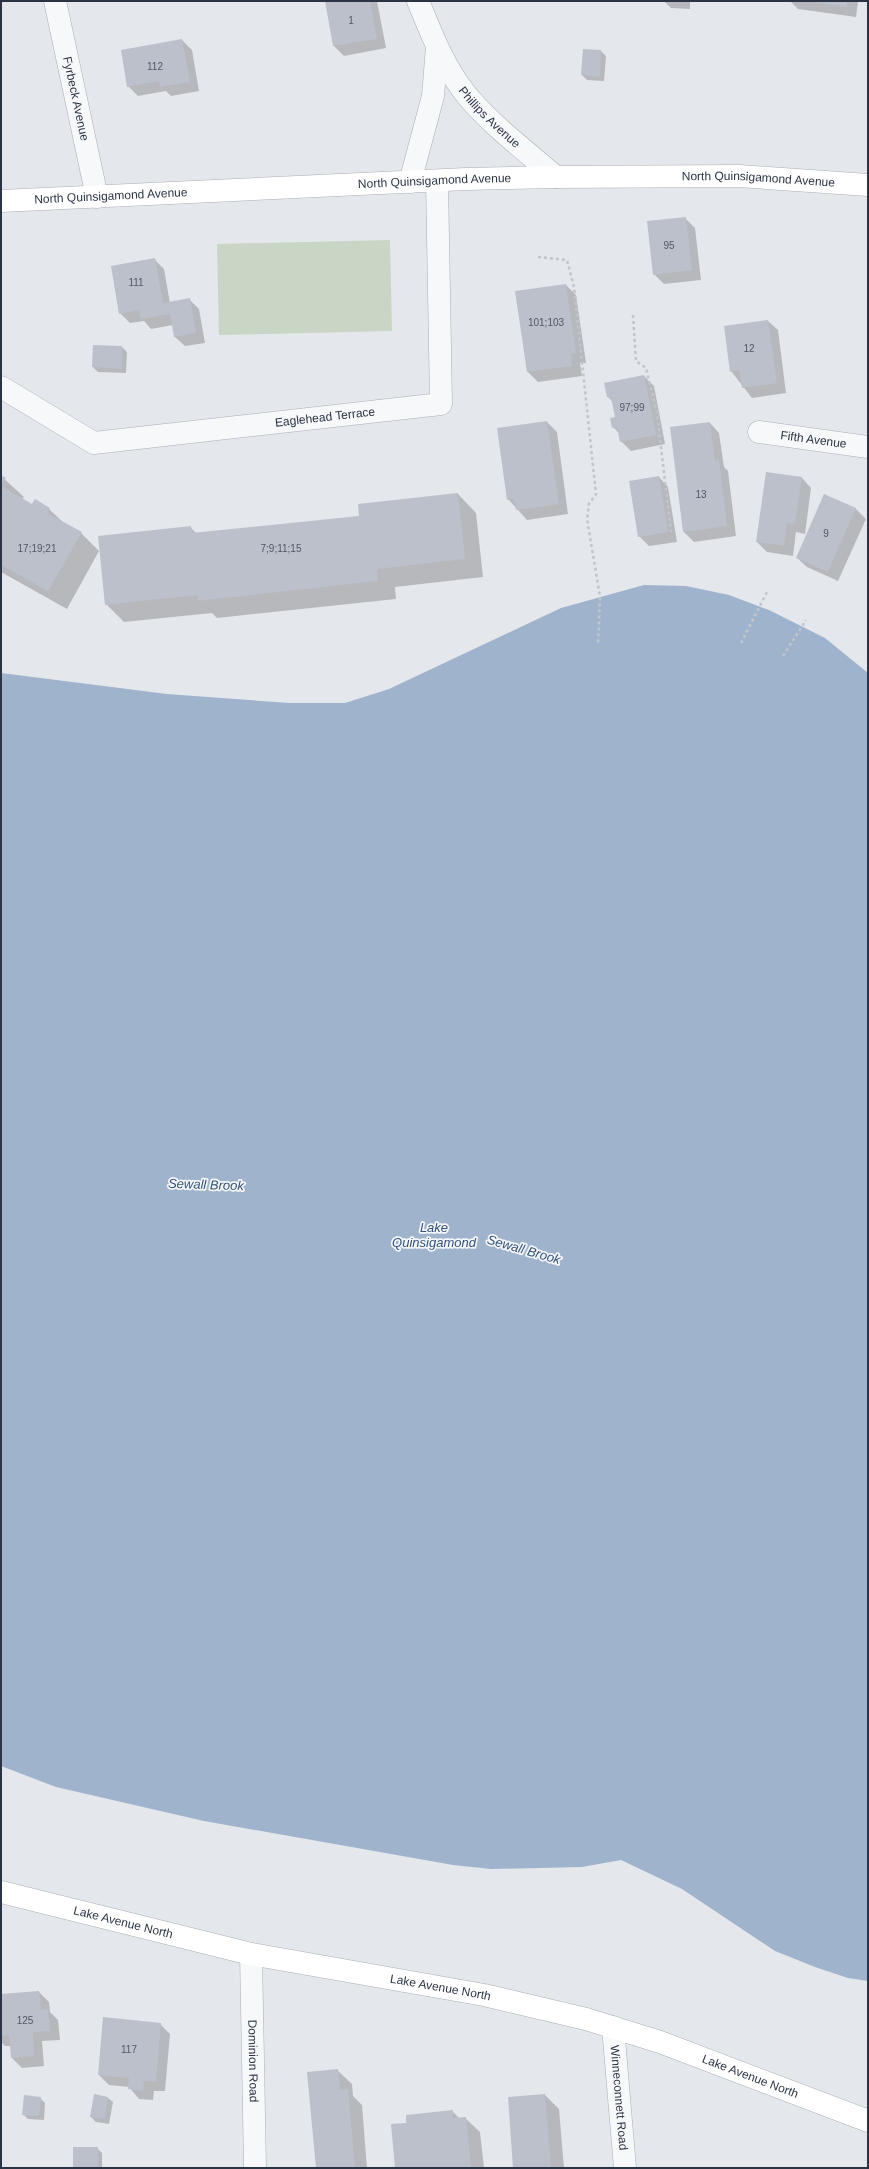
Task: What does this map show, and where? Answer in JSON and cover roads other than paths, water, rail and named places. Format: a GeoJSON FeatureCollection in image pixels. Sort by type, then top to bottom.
{"type":"FeatureCollection","features":[{"type":"Feature","properties":{"kind":"main road","name":"North Quinsigamond Avenue"},"geometry":{"type":"LineString","coordinates":[[1,201],[410,182],[556,177],[747,177],[868,185]]}},
{"type":"Feature","properties":{"kind":"main road","name":"Lake Avenue North"},"geometry":{"type":"LineString","coordinates":[[1,1892],[251,1954],[484,1995],[532,2005],[613,2027],[693,2054],[868,2121]]}},
{"type":"Feature","properties":{"kind":"street","name":"Fyrbeck Avenue"},"geometry":{"type":"LineString","coordinates":[[55,1],[97,197]]}},
{"type":"Feature","properties":{"kind":"street","name":"Phillips Avenue"},"geometry":{"type":"LineString","coordinates":[[418,1],[437,47],[450,72],[470,98],[556,177]]}},
{"type":"Feature","properties":{"kind":"street","name":"Phillips Avenue"},"geometry":{"type":"LineString","coordinates":[[410,182],[433,96],[437,47]]}},
{"type":"Feature","properties":{"kind":"street","name":"Eaglehead Terrace"},"geometry":{"type":"LineString","coordinates":[[1,387],[94,443],[441,404],[437,181]]}},
{"type":"Feature","properties":{"kind":"street","name":"Fifth Avenue"},"geometry":{"type":"LineString","coordinates":[[759,432],[868,447]]}},
{"type":"Feature","properties":{"kind":"street","name":"Dominion Road"},"geometry":{"type":"LineString","coordinates":[[251,1954],[255,2168]]}},
{"type":"Feature","properties":{"kind":"street","name":"Winneconnett Road"},"geometry":{"type":"LineString","coordinates":[[613,2027],[625,2168]]}},
{"type":"Feature","properties":{"kind":"water","name":"Lake Quinsigamond"},"geometry":{"type":"Polygon","coordinates":[[[644,585],[686,586],[729,595],[769,610],[825,638],[868,673],[868,1981],[848,1978],[775,1951],[682,1889],[621,1860],[582,1867],[491,1869],[453,1865],[204,1821],[56,1787],[1,1766],[1,673],[167,694],[289,703],[345,703],[389,689],[561,608],[644,585]]]}},
{"type":"Feature","properties":{"kind":"water label","name":"Sewall Brook"},"geometry":{"type":"Point","coordinates":[206,1184]}},
{"type":"Feature","properties":{"kind":"water label","name":"Sewall Brook"},"geometry":{"type":"Point","coordinates":[524,1249]}}]}
